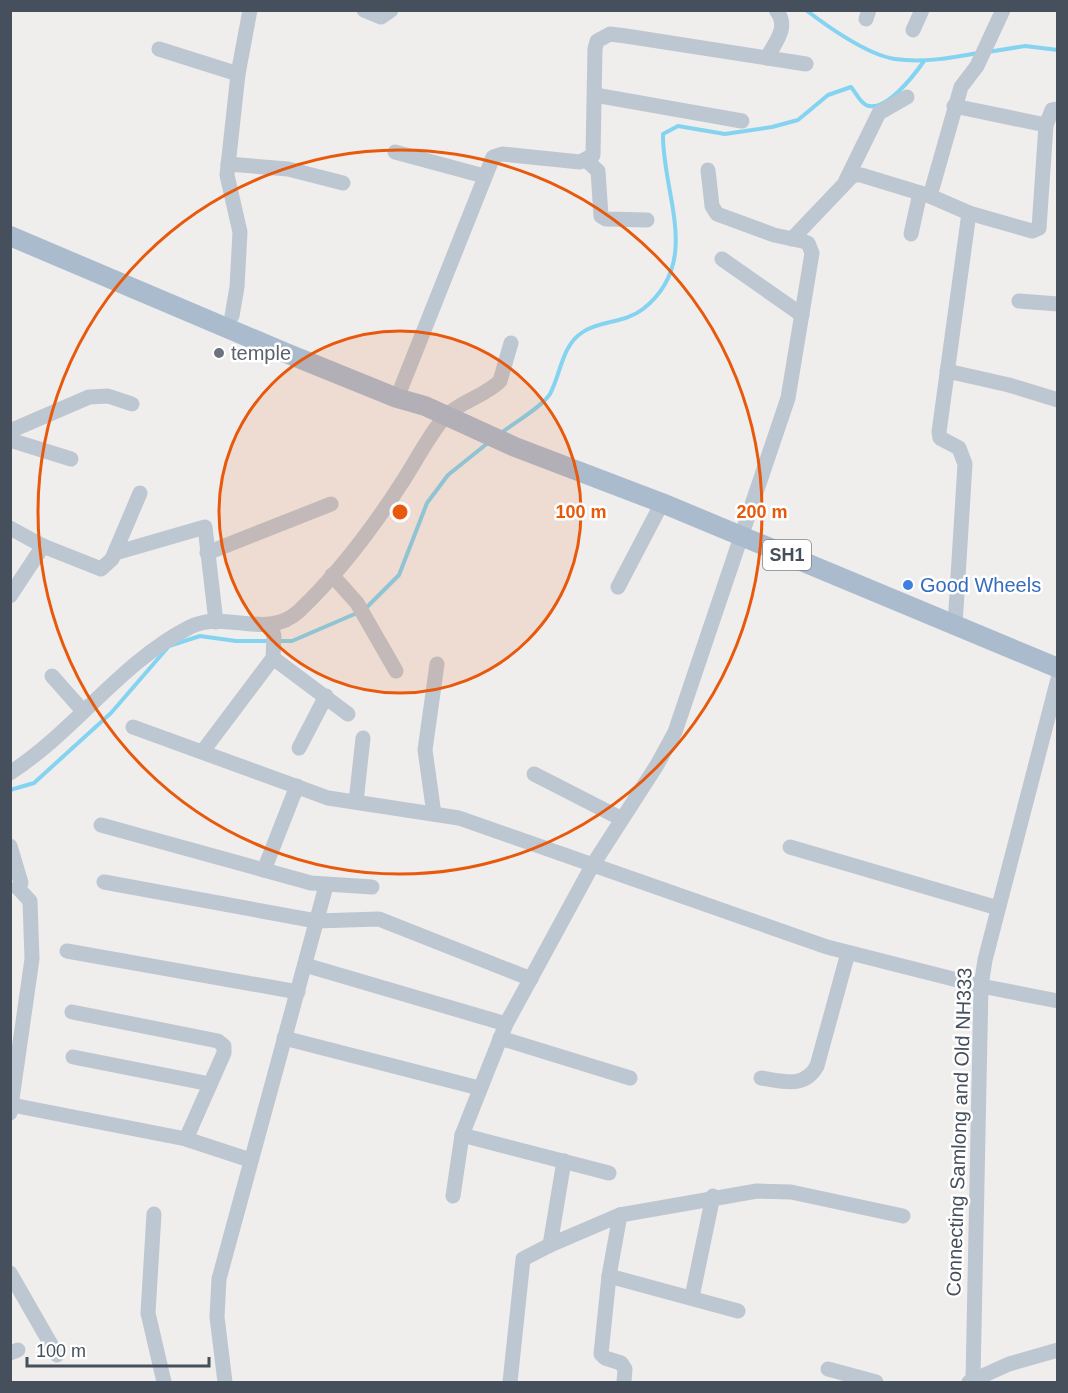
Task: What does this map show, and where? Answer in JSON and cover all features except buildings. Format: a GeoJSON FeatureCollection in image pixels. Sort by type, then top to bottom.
{"type":"FeatureCollection","features":[{"type":"Feature","properties":{"kind":"main road"},"geometry":{"type":"LineString","coordinates":[[10,222],[232,316],[446,415]]}},
{"type":"Feature","properties":{"kind":"main road"},"geometry":{"type":"LineString","coordinates":[[10,236],[399,393]]}},
{"type":"Feature","properties":{"kind":"main road","name":"SH1"},"geometry":{"type":"LineString","coordinates":[[446,415],[515,447],[662,503],[1058,668]]}},
{"type":"Feature","properties":{"kind":"street"},"geometry":{"type":"LineString","coordinates":[[232,316],[237,286],[240,232],[228,185],[228,164],[238,74],[250,10]]}},
{"type":"Feature","properties":{"kind":"street"},"geometry":{"type":"LineString","coordinates":[[364,10],[381,17],[391,10]]}},
{"type":"Feature","properties":{"kind":"street"},"geometry":{"type":"LineString","coordinates":[[767,58],[783,28],[782,18],[776,10]]}},
{"type":"Feature","properties":{"kind":"street"},"geometry":{"type":"LineString","coordinates":[[914,30],[922,10]]}},
{"type":"Feature","properties":{"kind":"street"},"geometry":{"type":"LineString","coordinates":[[911,234],[954,106],[966,78],[977,66],[994,34],[1003,10]]}},
{"type":"Feature","properties":{"kind":"street"},"geometry":{"type":"LineString","coordinates":[[399,393],[452,267],[493,157],[502,154],[573,162],[586,160],[593,155],[595,146],[595,49],[597,41],[603,36],[626,36],[806,64]]}},
{"type":"Feature","properties":{"kind":"street"},"geometry":{"type":"LineString","coordinates":[[159,49],[238,74]]}},
{"type":"Feature","properties":{"kind":"street"},"geometry":{"type":"LineString","coordinates":[[595,95],[742,122]]}},
{"type":"Feature","properties":{"kind":"street"},"geometry":{"type":"LineString","coordinates":[[792,239],[846,180],[879,113],[907,98]]}},
{"type":"Feature","properties":{"kind":"street"},"geometry":{"type":"LineString","coordinates":[[954,106],[1046,125]]}},
{"type":"Feature","properties":{"kind":"street"},"geometry":{"type":"LineString","coordinates":[[846,180],[861,175],[925,195],[969,213],[1032,231],[1039,228],[1051,143],[1046,125],[1052,110],[1058,109]]}},
{"type":"Feature","properties":{"kind":"street"},"geometry":{"type":"LineString","coordinates":[[395,152],[484,176]]}},
{"type":"Feature","properties":{"kind":"street"},"geometry":{"type":"LineString","coordinates":[[586,160],[598,171],[601,216],[606,219],[647,220]]}},
{"type":"Feature","properties":{"kind":"street"},"geometry":{"type":"LineString","coordinates":[[228,164],[288,169],[342,183]]}},
{"type":"Feature","properties":{"kind":"street"},"geometry":{"type":"LineString","coordinates":[[453,1196],[462,1135],[503,1031],[592,866],[675,732],[788,398],[812,253],[808,243],[717,214],[711,206],[708,170]]}},
{"type":"Feature","properties":{"kind":"street"},"geometry":{"type":"LineString","coordinates":[[955,625],[965,464],[959,448],[940,438],[939,432],[969,213]]}},
{"type":"Feature","properties":{"kind":"street"},"geometry":{"type":"LineString","coordinates":[[722,259],[802,315]]}},
{"type":"Feature","properties":{"kind":"street"},"geometry":{"type":"LineString","coordinates":[[1019,301],[1058,304]]}},
{"type":"Feature","properties":{"kind":"street"},"geometry":{"type":"LineString","coordinates":[[203,751],[273,643],[369,533],[446,415],[500,381],[511,343]]}},
{"type":"Feature","properties":{"kind":"street"},"geometry":{"type":"LineString","coordinates":[[947,371],[1058,400]]}},
{"type":"Feature","properties":{"kind":"street"},"geometry":{"type":"LineString","coordinates":[[10,431],[89,397],[108,396],[132,404]]}},
{"type":"Feature","properties":{"kind":"street"},"geometry":{"type":"LineString","coordinates":[[10,440],[71,459]]}},
{"type":"Feature","properties":{"kind":"street"},"geometry":{"type":"LineString","coordinates":[[10,528],[43,546],[101,569],[106,567],[115,553],[140,493]]}},
{"type":"Feature","properties":{"kind":"street"},"geometry":{"type":"LineString","coordinates":[[618,587],[662,503]]}},
{"type":"Feature","properties":{"kind":"street"},"geometry":{"type":"LineString","coordinates":[[207,553],[331,504]]}},
{"type":"Feature","properties":{"kind":"street"},"geometry":{"type":"LineString","coordinates":[[115,553],[205,527],[216,622]]}},
{"type":"Feature","properties":{"kind":"street"},"geometry":{"type":"LineString","coordinates":[[10,596],[43,546]]}},
{"type":"Feature","properties":{"kind":"street"},"geometry":{"type":"LineString","coordinates":[[332,575],[360,609],[396,671]]}},
{"type":"Feature","properties":{"kind":"street"},"geometry":{"type":"LineString","coordinates":[[10,773],[40,754],[83,711],[169,638],[194,625],[216,622],[273,643],[326,696],[348,714]]}},
{"type":"Feature","properties":{"kind":"street"},"geometry":{"type":"LineString","coordinates":[[434,814],[426,750],[437,664]]}},
{"type":"Feature","properties":{"kind":"street"},"geometry":{"type":"LineString","coordinates":[[52,676],[83,711]]}},
{"type":"Feature","properties":{"kind":"street","name":"Connecting Samlong and Old NH333"},"geometry":{"type":"LineString","coordinates":[[971,1381],[981,986],[998,908],[1058,679]]}},
{"type":"Feature","properties":{"kind":"street"},"geometry":{"type":"LineString","coordinates":[[299,748],[326,696]]}},
{"type":"Feature","properties":{"kind":"street"},"geometry":{"type":"LineString","coordinates":[[133,727],[328,798],[459,818],[848,953],[981,986],[1058,1001]]}},
{"type":"Feature","properties":{"kind":"street"},"geometry":{"type":"LineString","coordinates":[[356,802],[363,738]]}},
{"type":"Feature","properties":{"kind":"street"},"geometry":{"type":"LineString","coordinates":[[534,774],[622,819]]}},
{"type":"Feature","properties":{"kind":"street"},"geometry":{"type":"LineString","coordinates":[[264,870],[297,786]]}},
{"type":"Feature","properties":{"kind":"street"},"geometry":{"type":"LineString","coordinates":[[101,825],[326,886],[372,887]]}},
{"type":"Feature","properties":{"kind":"street"},"geometry":{"type":"LineString","coordinates":[[10,846],[21,883],[14,890],[30,901],[32,959],[11,1109],[186,1139],[250,1160]]}},
{"type":"Feature","properties":{"kind":"street"},"geometry":{"type":"LineString","coordinates":[[790,847],[998,908]]}},
{"type":"Feature","properties":{"kind":"street"},"geometry":{"type":"LineString","coordinates":[[104,882],[316,921],[366,919],[393,923],[531,979]]}},
{"type":"Feature","properties":{"kind":"street"},"geometry":{"type":"LineString","coordinates":[[225,1383],[217,1317],[219,1279],[326,886]]}},
{"type":"Feature","properties":{"kind":"street"},"geometry":{"type":"LineString","coordinates":[[67,951],[298,992]]}},
{"type":"Feature","properties":{"kind":"street"},"geometry":{"type":"LineString","coordinates":[[761,1078],[798,1083],[812,1076],[817,1066],[848,953]]}},
{"type":"Feature","properties":{"kind":"street"},"geometry":{"type":"LineString","coordinates":[[305,965],[503,1031],[630,1078]]}},
{"type":"Feature","properties":{"kind":"street"},"geometry":{"type":"LineString","coordinates":[[72,1012],[218,1041],[224,1046],[224,1053],[186,1139]]}},
{"type":"Feature","properties":{"kind":"street"},"geometry":{"type":"LineString","coordinates":[[285,1038],[479,1088]]}},
{"type":"Feature","properties":{"kind":"street"},"geometry":{"type":"LineString","coordinates":[[73,1058],[210,1084]]}},
{"type":"Feature","properties":{"kind":"street"},"geometry":{"type":"LineString","coordinates":[[462,1135],[609,1173]]}},
{"type":"Feature","properties":{"kind":"street"},"geometry":{"type":"LineString","coordinates":[[550,1245],[564,1161]]}},
{"type":"Feature","properties":{"kind":"street"},"geometry":{"type":"LineString","coordinates":[[510,1383],[523,1259],[620,1215],[713,1196],[757,1191],[791,1192],[903,1216]]}},
{"type":"Feature","properties":{"kind":"street"},"geometry":{"type":"LineString","coordinates":[[692,1297],[713,1196]]}},
{"type":"Feature","properties":{"kind":"street"},"geometry":{"type":"LineString","coordinates":[[154,1214],[148,1313],[164,1383]]}},
{"type":"Feature","properties":{"kind":"street"},"geometry":{"type":"LineString","coordinates":[[620,1215],[609,1276],[601,1354],[605,1358],[621,1363],[625,1369],[624,1383]]}},
{"type":"Feature","properties":{"kind":"street"},"geometry":{"type":"LineString","coordinates":[[10,1273],[57,1354]]}},
{"type":"Feature","properties":{"kind":"street"},"geometry":{"type":"LineString","coordinates":[[609,1276],[738,1311]]}},
{"type":"Feature","properties":{"kind":"street"},"geometry":{"type":"LineString","coordinates":[[971,1381],[1009,1364],[1058,1350]]}},
{"type":"Feature","properties":{"kind":"street"},"geometry":{"type":"LineString","coordinates":[[828,1369],[876,1383]]}},
{"type":"Feature","properties":{"kind":"waterway"},"geometry":{"type":"LineString","coordinates":[[806,10],[849,39],[873,52],[895,59],[926,60],[978,53]]}},
{"type":"Feature","properties":{"kind":"waterway"},"geometry":{"type":"LineString","coordinates":[[988,52],[1025,46],[1058,50]]}},
{"type":"Feature","properties":{"kind":"waterway"},"geometry":{"type":"LineString","coordinates":[[500,434],[546,399],[569,346],[580,334],[595,326],[636,314],[661,290],[671,270],[675,249],[675,226],[664,157],[663,134],[678,126],[725,134],[772,127],[798,120],[828,95],[851,87],[864,104],[874,106],[882,104],[899,91],[924,61]]}},
{"type":"Feature","properties":{"kind":"waterway"},"geometry":{"type":"LineString","coordinates":[[364,610],[399,575],[427,503],[448,475],[489,442]]}},
{"type":"Feature","properties":{"kind":"waterway"},"geometry":{"type":"LineString","coordinates":[[278,641],[292,641],[357,613]]}},
{"type":"Feature","properties":{"kind":"waterway"},"geometry":{"type":"LineString","coordinates":[[10,790],[34,783],[111,713],[169,646],[200,636],[236,641],[270,641]]}},
{"type":"Feature","properties":{"kind":"place","name":"temple"},"geometry":{"type":"Point","coordinates":[219,353]}},
{"type":"Feature","properties":{"kind":"place","name":"Good Wheels"},"geometry":{"type":"Point","coordinates":[908,585]}}]}
